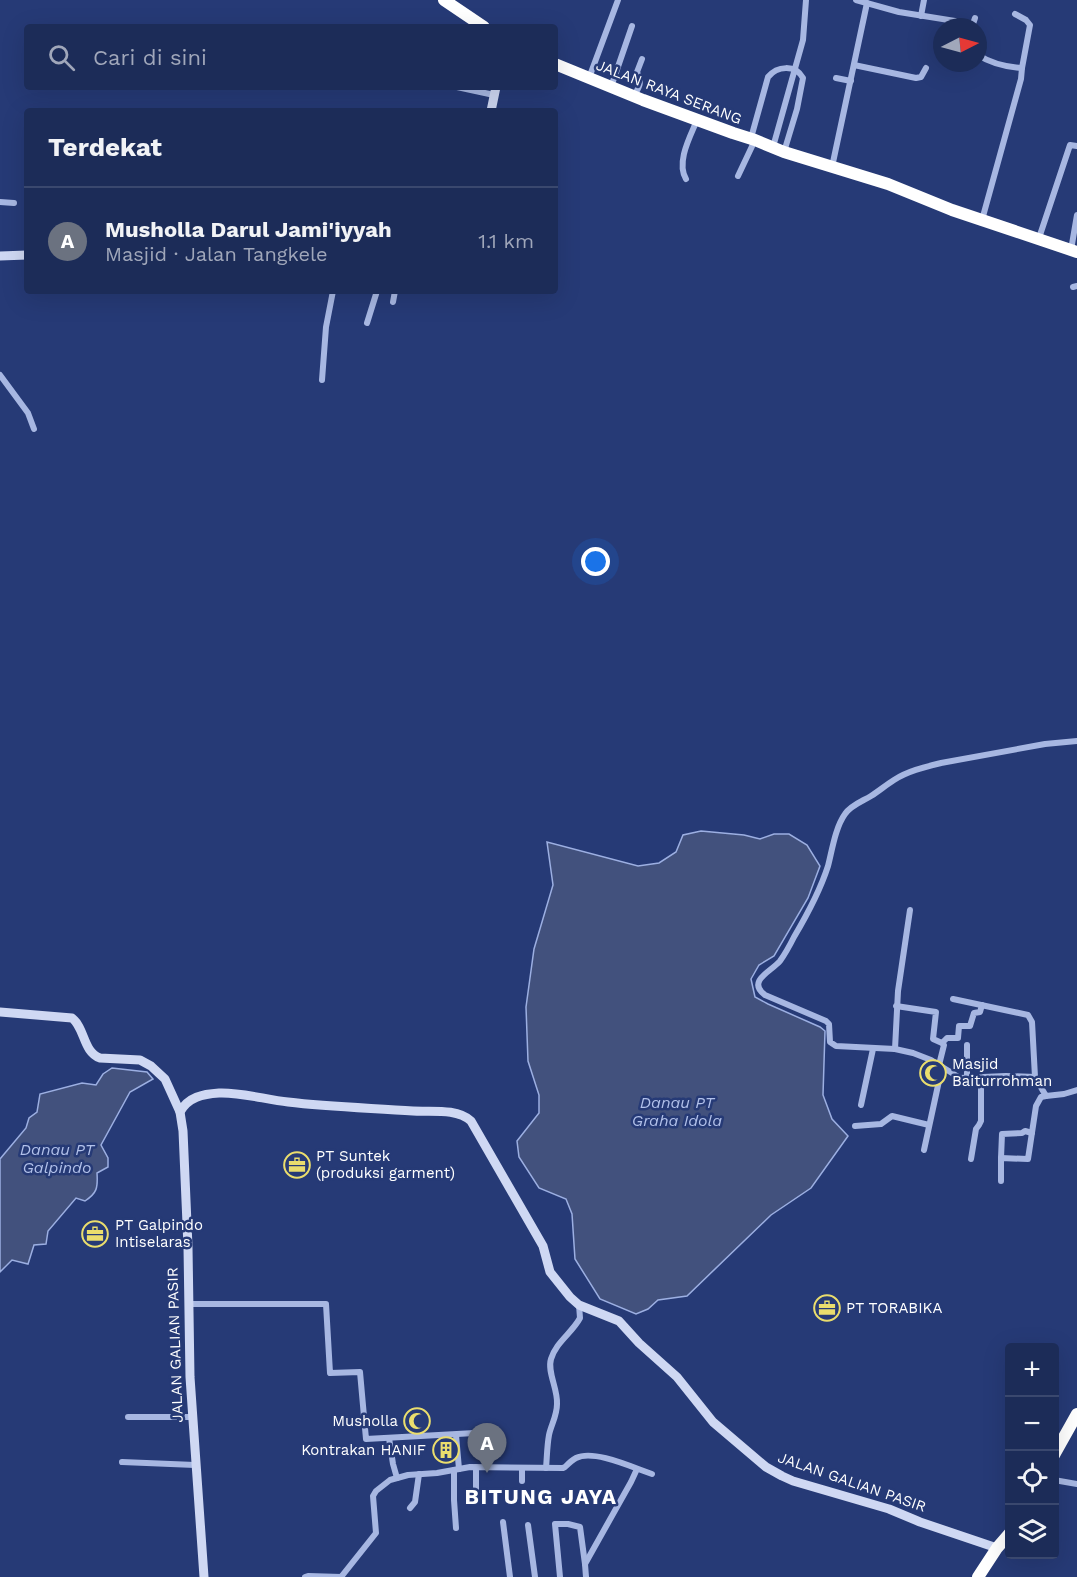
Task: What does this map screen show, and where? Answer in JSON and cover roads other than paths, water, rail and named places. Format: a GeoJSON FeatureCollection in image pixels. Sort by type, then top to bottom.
{"type":"FeatureCollection","features":[{"type":"Feature","properties":{"kind":"highway"},"geometry":{"type":"LineString","coordinates":[[444,0],[480,24]]}},
{"type":"Feature","properties":{"kind":"highway","name":"JALAN RAYA SERANG"},"geometry":{"type":"LineString","coordinates":[[558,65],[779,150],[888,184],[952,210],[1074,251]]}},
{"type":"Feature","properties":{"kind":"highway"},"geometry":{"type":"LineString","coordinates":[[1056,1451],[1077,1414]]}},
{"type":"Feature","properties":{"kind":"highway"},"geometry":{"type":"LineString","coordinates":[[978,1577],[1005,1539]]}},
{"type":"Feature","properties":{"kind":"street"},"geometry":{"type":"LineString","coordinates":[[589,78],[618,0]]}},
{"type":"Feature","properties":{"kind":"street"},"geometry":{"type":"LineString","coordinates":[[779,150],[794,69],[802,40],[806,0]]}},
{"type":"Feature","properties":{"kind":"street"},"geometry":{"type":"LineString","coordinates":[[856,0],[898,12],[935,18]]}},
{"type":"Feature","properties":{"kind":"street"},"geometry":{"type":"LineString","coordinates":[[921,16],[924,0]]}},
{"type":"Feature","properties":{"kind":"street"},"geometry":{"type":"LineString","coordinates":[[832,168],[867,3]]}},
{"type":"Feature","properties":{"kind":"street"},"geometry":{"type":"LineString","coordinates":[[982,220],[1021,79],[1030,26],[1026,20],[1015,14]]}},
{"type":"Feature","properties":{"kind":"street"},"geometry":{"type":"LineString","coordinates":[[611,87],[632,26]]}},
{"type":"Feature","properties":{"kind":"street"},"geometry":{"type":"LineString","coordinates":[[634,96],[640,84],[638,72],[642,58]]}},
{"type":"Feature","properties":{"kind":"street"},"geometry":{"type":"LineString","coordinates":[[987,60],[1022,68]]}},
{"type":"Feature","properties":{"kind":"street"},"geometry":{"type":"LineString","coordinates":[[854,65],[919,78],[926,68]]}},
{"type":"Feature","properties":{"kind":"street"},"geometry":{"type":"LineString","coordinates":[[738,176],[753,139],[768,77],[781,68],[794,69],[800,72],[803,78],[797,109],[779,150]]}},
{"type":"Feature","properties":{"kind":"street"},"geometry":{"type":"LineString","coordinates":[[836,78],[851,81]]}},
{"type":"Feature","properties":{"kind":"street"},"geometry":{"type":"LineString","coordinates":[[492,108],[495,91]]}},
{"type":"Feature","properties":{"kind":"street"},"geometry":{"type":"LineString","coordinates":[[686,179],[683,171],[684,154],[697,120]]}},
{"type":"Feature","properties":{"kind":"street"},"geometry":{"type":"LineString","coordinates":[[1039,238],[1070,145],[1077,146]]}},
{"type":"Feature","properties":{"kind":"street"},"geometry":{"type":"LineString","coordinates":[[0,202],[14,202]]}},
{"type":"Feature","properties":{"kind":"street"},"geometry":{"type":"LineString","coordinates":[[1074,251],[1077,215]]}},
{"type":"Feature","properties":{"kind":"street"},"geometry":{"type":"LineString","coordinates":[[0,256],[24,255]]}},
{"type":"Feature","properties":{"kind":"street"},"geometry":{"type":"LineString","coordinates":[[322,380],[326,327],[332,294]]}},
{"type":"Feature","properties":{"kind":"street"},"geometry":{"type":"LineString","coordinates":[[367,323],[376,294]]}},
{"type":"Feature","properties":{"kind":"street"},"geometry":{"type":"LineString","coordinates":[[393,302],[394,294]]}},
{"type":"Feature","properties":{"kind":"street"},"geometry":{"type":"LineString","coordinates":[[0,375],[29,415],[34,429]]}},
{"type":"Feature","properties":{"kind":"street"},"geometry":{"type":"LineString","coordinates":[[1035,1077],[967,1078],[955,1076],[913,1053],[895,1049],[842,1047],[830,1042],[827,1022],[765,996],[759,990],[758,985],[761,978],[780,960],[805,917],[828,867],[830,853],[845,814],[850,808],[876,794],[896,779],[926,767],[1045,744],[1077,741]]}},
{"type":"Feature","properties":{"kind":"street"},"geometry":{"type":"LineString","coordinates":[[895,1049],[896,1006],[910,910]]}},
{"type":"Feature","properties":{"kind":"street"},"geometry":{"type":"LineString","coordinates":[[953,999],[1029,1015],[1032,1022],[1035,1077],[1046,1096]]}},
{"type":"Feature","properties":{"kind":"street"},"geometry":{"type":"LineString","coordinates":[[942,1043],[947,1038],[958,1038],[959,1026],[970,1026],[974,1013],[980,1012],[982,1005]]}},
{"type":"Feature","properties":{"kind":"street"},"geometry":{"type":"LineString","coordinates":[[896,1006],[936,1012],[933,1039],[942,1043]]}},
{"type":"Feature","properties":{"kind":"street","name":"JALAN GALIAN PASIR"},"geometry":{"type":"LineString","coordinates":[[0,1012],[72,1018],[78,1024],[83,1038],[95,1056],[133,1059],[145,1062],[160,1072],[180,1112],[186,1204],[192,1417],[204,1577]]}},
{"type":"Feature","properties":{"kind":"street"},"geometry":{"type":"LineString","coordinates":[[924,1150],[944,1045],[942,1043]]}},
{"type":"Feature","properties":{"kind":"street"},"geometry":{"type":"LineString","coordinates":[[967,1045],[967,1078]]}},
{"type":"Feature","properties":{"kind":"street"},"geometry":{"type":"LineString","coordinates":[[861,1105],[873,1048]]}},
{"type":"Feature","properties":{"kind":"street"},"geometry":{"type":"LineString","coordinates":[[971,1159],[976,1129],[981,1121],[981,1078]]}},
{"type":"Feature","properties":{"kind":"street"},"geometry":{"type":"LineString","coordinates":[[1001,1158],[1028,1159],[1036,1106],[1041,1097],[1077,1090]]}},
{"type":"Feature","properties":{"kind":"street"},"geometry":{"type":"LineString","coordinates":[[180,1112],[184,1104],[192,1098],[219,1093],[291,1102],[454,1113],[468,1118],[543,1246],[550,1272],[562,1289],[579,1305],[580,1318],[556,1348],[550,1364],[549,1370],[555,1385],[557,1405],[549,1436],[546,1468]]}},
{"type":"Feature","properties":{"kind":"street"},"geometry":{"type":"LineString","coordinates":[[855,1126],[881,1124],[892,1116],[929,1125]]}},
{"type":"Feature","properties":{"kind":"street"},"geometry":{"type":"LineString","coordinates":[[1001,1181],[1002,1134],[1025,1131],[1032,1133]]}},
{"type":"Feature","properties":{"kind":"street"},"geometry":{"type":"LineString","coordinates":[[188,1304],[326,1304],[330,1373],[360,1372],[366,1439],[493,1432]]}},
{"type":"Feature","properties":{"kind":"street","name":"JALAN GALIAN PASIR"},"geometry":{"type":"LineString","coordinates":[[579,1305],[619,1321],[676,1377],[713,1422],[773,1472],[889,1509],[997,1548]]}},
{"type":"Feature","properties":{"kind":"street"},"geometry":{"type":"LineString","coordinates":[[128,1417],[192,1417]]}},
{"type":"Feature","properties":{"kind":"street"},"geometry":{"type":"LineString","coordinates":[[456,1435],[457,1469],[454,1500],[456,1528]]}},
{"type":"Feature","properties":{"kind":"street"},"geometry":{"type":"LineString","coordinates":[[389,1438],[397,1478]]}},
{"type":"Feature","properties":{"kind":"street"},"geometry":{"type":"LineString","coordinates":[[305,1577],[341,1577],[376,1533],[373,1496],[390,1480],[476,1467],[565,1467],[578,1457],[589,1456],[607,1459],[652,1474]]}},
{"type":"Feature","properties":{"kind":"street"},"geometry":{"type":"LineString","coordinates":[[122,1462],[195,1465]]}},
{"type":"Feature","properties":{"kind":"street"},"geometry":{"type":"LineString","coordinates":[[476,1467],[476,1490]]}},
{"type":"Feature","properties":{"kind":"street"},"geometry":{"type":"LineString","coordinates":[[522,1468],[522,1481]]}},
{"type":"Feature","properties":{"kind":"street"},"geometry":{"type":"LineString","coordinates":[[585,1564],[637,1469]]}},
{"type":"Feature","properties":{"kind":"street"},"geometry":{"type":"LineString","coordinates":[[410,1508],[415,1502],[419,1474]]}},
{"type":"Feature","properties":{"kind":"street"},"geometry":{"type":"LineString","coordinates":[[1059,1481],[1077,1484]]}},
{"type":"Feature","properties":{"kind":"street"},"geometry":{"type":"LineString","coordinates":[[503,1522],[510,1577]]}},
{"type":"Feature","properties":{"kind":"street"},"geometry":{"type":"LineString","coordinates":[[560,1577],[555,1524],[580,1527],[586,1577]]}},
{"type":"Feature","properties":{"kind":"street"},"geometry":{"type":"LineString","coordinates":[[528,1525],[535,1577]]}},
{"type":"Feature","properties":{"kind":"water","name":"Danau PT Graha Idola"},"geometry":{"type":"Polygon","coordinates":[[[701,831],[744,835],[760,839],[774,834],[789,834],[807,845],[820,866],[808,898],[774,956],[759,965],[751,979],[755,997],[825,1031],[823,1095],[832,1119],[848,1136],[811,1188],[771,1215],[687,1296],[658,1300],[648,1309],[636,1314],[600,1299],[575,1259],[572,1214],[566,1199],[539,1188],[519,1157],[517,1141],[539,1113],[539,1095],[528,1061],[526,1007],[534,949],[553,885],[547,842],[638,866],[659,863],[676,852],[683,835],[701,831]]]}},
{"type":"Feature","properties":{"kind":"water","name":"Danau PT Galpindo"},"geometry":{"type":"Polygon","coordinates":[[[112,1068],[147,1072],[153,1079],[130,1092],[101,1145],[108,1158],[108,1167],[97,1173],[97,1186],[94,1193],[85,1201],[76,1198],[48,1231],[46,1244],[34,1245],[28,1264],[12,1260],[0,1272],[0,1159],[26,1128],[29,1118],[37,1112],[40,1094],[82,1083],[96,1085],[103,1074],[112,1068]]]}},
{"type":"Feature","properties":{"kind":"place","name":"Masjid Baiturrohman"},"geometry":{"type":"Point","coordinates":[933,1073]}},
{"type":"Feature","properties":{"kind":"place","name":"PT Suntek (produksi garment)"},"geometry":{"type":"Point","coordinates":[297,1165]}},
{"type":"Feature","properties":{"kind":"place","name":"PT Galpindo Intiselaras"},"geometry":{"type":"Point","coordinates":[95,1234]}},
{"type":"Feature","properties":{"kind":"place","name":"PT TORABIKA"},"geometry":{"type":"Point","coordinates":[827,1308]}},
{"type":"Feature","properties":{"kind":"place","name":"Musholla"},"geometry":{"type":"Point","coordinates":[417,1421]}},
{"type":"Feature","properties":{"kind":"place","name":"Kontrakan HANIF"},"geometry":{"type":"Point","coordinates":[446,1450]}},
{"type":"Feature","properties":{"kind":"place","name":"Musholla Darul Jami'iyyah"},"geometry":{"type":"Point","coordinates":[487,1473]}},
{"type":"Feature","properties":{"kind":"district","name":"BITUNG JAYA"},"geometry":{"type":"Point","coordinates":[541,1497]}}]}
